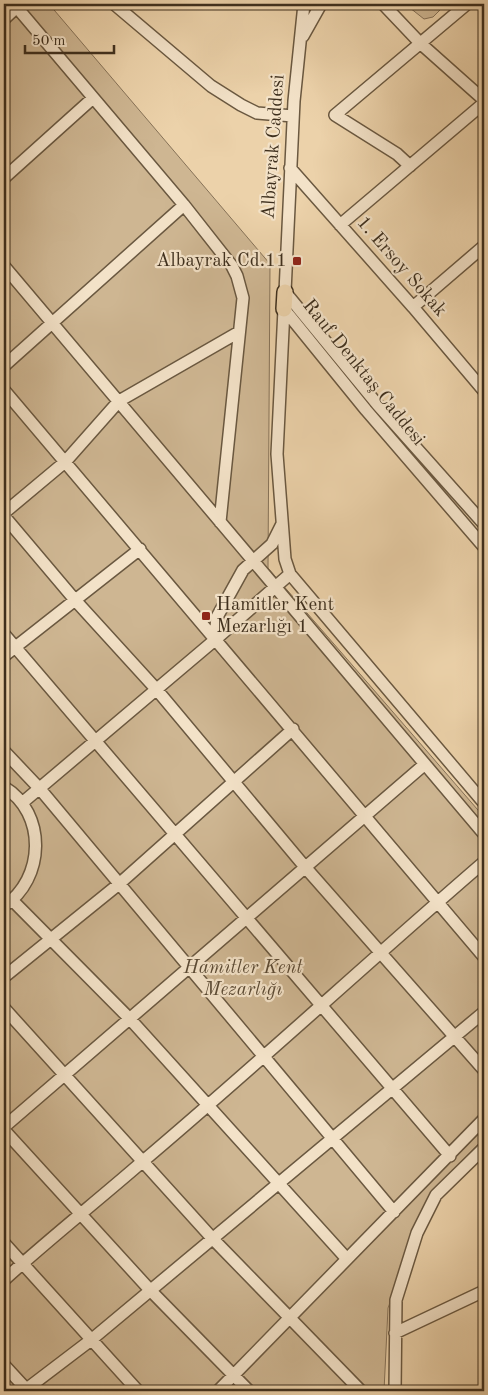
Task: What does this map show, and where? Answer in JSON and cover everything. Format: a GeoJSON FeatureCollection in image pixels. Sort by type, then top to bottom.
{"type":"FeatureCollection","features":[{"type":"Feature","properties":{"kind":"main road","name":"Rauf Denktaş Caddesi"},"geometry":{"type":"LineString","coordinates":[[284,292],[284,309]]}},
{"type":"Feature","properties":{"kind":"street"},"geometry":{"type":"LineString","coordinates":[[114,4],[212,86],[241,105],[257,114],[293,116]]}},
{"type":"Feature","properties":{"kind":"street","name":"Albayrak Caddesi"},"geometry":{"type":"LineString","coordinates":[[284,292],[293,116],[304,4]]}},
{"type":"Feature","properties":{"kind":"street"},"geometry":{"type":"LineString","coordinates":[[300,42],[321,4]]}},
{"type":"Feature","properties":{"kind":"street"},"geometry":{"type":"LineString","coordinates":[[340,225],[484,102],[420,43],[383,4]]}},
{"type":"Feature","properties":{"kind":"street"},"geometry":{"type":"LineString","coordinates":[[410,166],[397,154],[335,115],[467,4]]}},
{"type":"Feature","properties":{"kind":"street"},"geometry":{"type":"LineString","coordinates":[[4,19],[15,6],[184,205],[237,276],[243,298],[220,522]]}},
{"type":"Feature","properties":{"kind":"street"},"geometry":{"type":"LineString","coordinates":[[4,178],[93,98]]}},
{"type":"Feature","properties":{"kind":"street","name":"1. Ersoy Sokak"},"geometry":{"type":"LineString","coordinates":[[290,168],[483,386]]}},
{"type":"Feature","properties":{"kind":"street"},"geometry":{"type":"LineString","coordinates":[[4,366],[184,205]]}},
{"type":"Feature","properties":{"kind":"street"},"geometry":{"type":"LineString","coordinates":[[413,307],[484,246]]}},
{"type":"Feature","properties":{"kind":"street"},"geometry":{"type":"LineString","coordinates":[[4,266],[484,834]]}},
{"type":"Feature","properties":{"kind":"street","name":"Rauf Denktaş Caddesi"},"geometry":{"type":"LineString","coordinates":[[284,292],[377,404],[484,524]]}},
{"type":"Feature","properties":{"kind":"street"},"geometry":{"type":"LineString","coordinates":[[284,309],[278,449],[285,559],[290,574],[484,803]]}},
{"type":"Feature","properties":{"kind":"street","name":"Rauf Denktaş Caddesi"},"geometry":{"type":"LineString","coordinates":[[284,309],[366,410],[484,547]]}},
{"type":"Feature","properties":{"kind":"street"},"geometry":{"type":"LineString","coordinates":[[239,332],[119,401],[65,462],[4,515],[75,600],[157,690],[305,867],[484,1070]]}},
{"type":"Feature","properties":{"kind":"street"},"geometry":{"type":"LineString","coordinates":[[4,390],[216,638],[484,957]]}},
{"type":"Feature","properties":{"kind":"street"},"geometry":{"type":"LineString","coordinates":[[216,638],[217,618],[243,570],[272,544],[282,522]]}},
{"type":"Feature","properties":{"kind":"street"},"geometry":{"type":"LineString","coordinates":[[4,656],[140,549]]}},
{"type":"Feature","properties":{"kind":"street"},"geometry":{"type":"LineString","coordinates":[[22,803],[157,690],[290,574]]}},
{"type":"Feature","properties":{"kind":"street"},"geometry":{"type":"LineString","coordinates":[[4,634],[450,1156]]}},
{"type":"Feature","properties":{"kind":"street"},"geometry":{"type":"LineString","coordinates":[[4,977],[119,884],[293,729]]}},
{"type":"Feature","properties":{"kind":"street"},"geometry":{"type":"LineString","coordinates":[[4,751],[40,789],[394,1212]]}},
{"type":"Feature","properties":{"kind":"street"},"geometry":{"type":"LineString","coordinates":[[249,1391],[150,1290],[4,1129],[425,764]]}},
{"type":"Feature","properties":{"kind":"street"},"geometry":{"type":"LineString","coordinates":[[4,787],[22,803],[32,822],[36,843],[35,857],[26,884],[8,903],[50,939],[130,1019],[348,1259]]}},
{"type":"Feature","properties":{"kind":"street"},"geometry":{"type":"LineString","coordinates":[[4,1280],[80,1213],[143,1162],[379,952],[484,862]]}},
{"type":"Feature","properties":{"kind":"street"},"geometry":{"type":"LineString","coordinates":[[4,1008],[63,1076],[212,1238],[361,1391]]}},
{"type":"Feature","properties":{"kind":"street"},"geometry":{"type":"LineString","coordinates":[[4,1365],[26,1391],[91,1340],[484,1012]]}},
{"type":"Feature","properties":{"kind":"street"},"geometry":{"type":"LineString","coordinates":[[218,1391],[450,1156],[484,1119]]}},
{"type":"Feature","properties":{"kind":"street"},"geometry":{"type":"LineString","coordinates":[[395,1391],[396,1300],[417,1233],[436,1195],[484,1148]]}},
{"type":"Feature","properties":{"kind":"street"},"geometry":{"type":"LineString","coordinates":[[4,1243],[138,1391]]}},
{"type":"Feature","properties":{"kind":"street"},"geometry":{"type":"LineString","coordinates":[[396,1333],[484,1291]]}},
{"type":"Feature","properties":{"kind":"green space","name":"Hamitler Kent Mezarlığı"},"geometry":{"type":"Polygon","coordinates":[[[4,4],[49,4],[270,264],[268,568],[484,817],[484,1138],[433,1191],[388,1308],[384,1391],[4,1391],[4,4]]]}},
{"type":"Feature","properties":{"kind":"green space"},"geometry":{"type":"Polygon","coordinates":[[[405,4],[443,4],[444,6],[433,17],[424,19],[405,4]]]}},
{"type":"Feature","properties":{"kind":"place","name":"Albayrak Cd.11"},"geometry":{"type":"Point","coordinates":[297,261]}},
{"type":"Feature","properties":{"kind":"place","name":"Hamitler Kent Mezarlığı 1"},"geometry":{"type":"Point","coordinates":[206,616]}}]}
